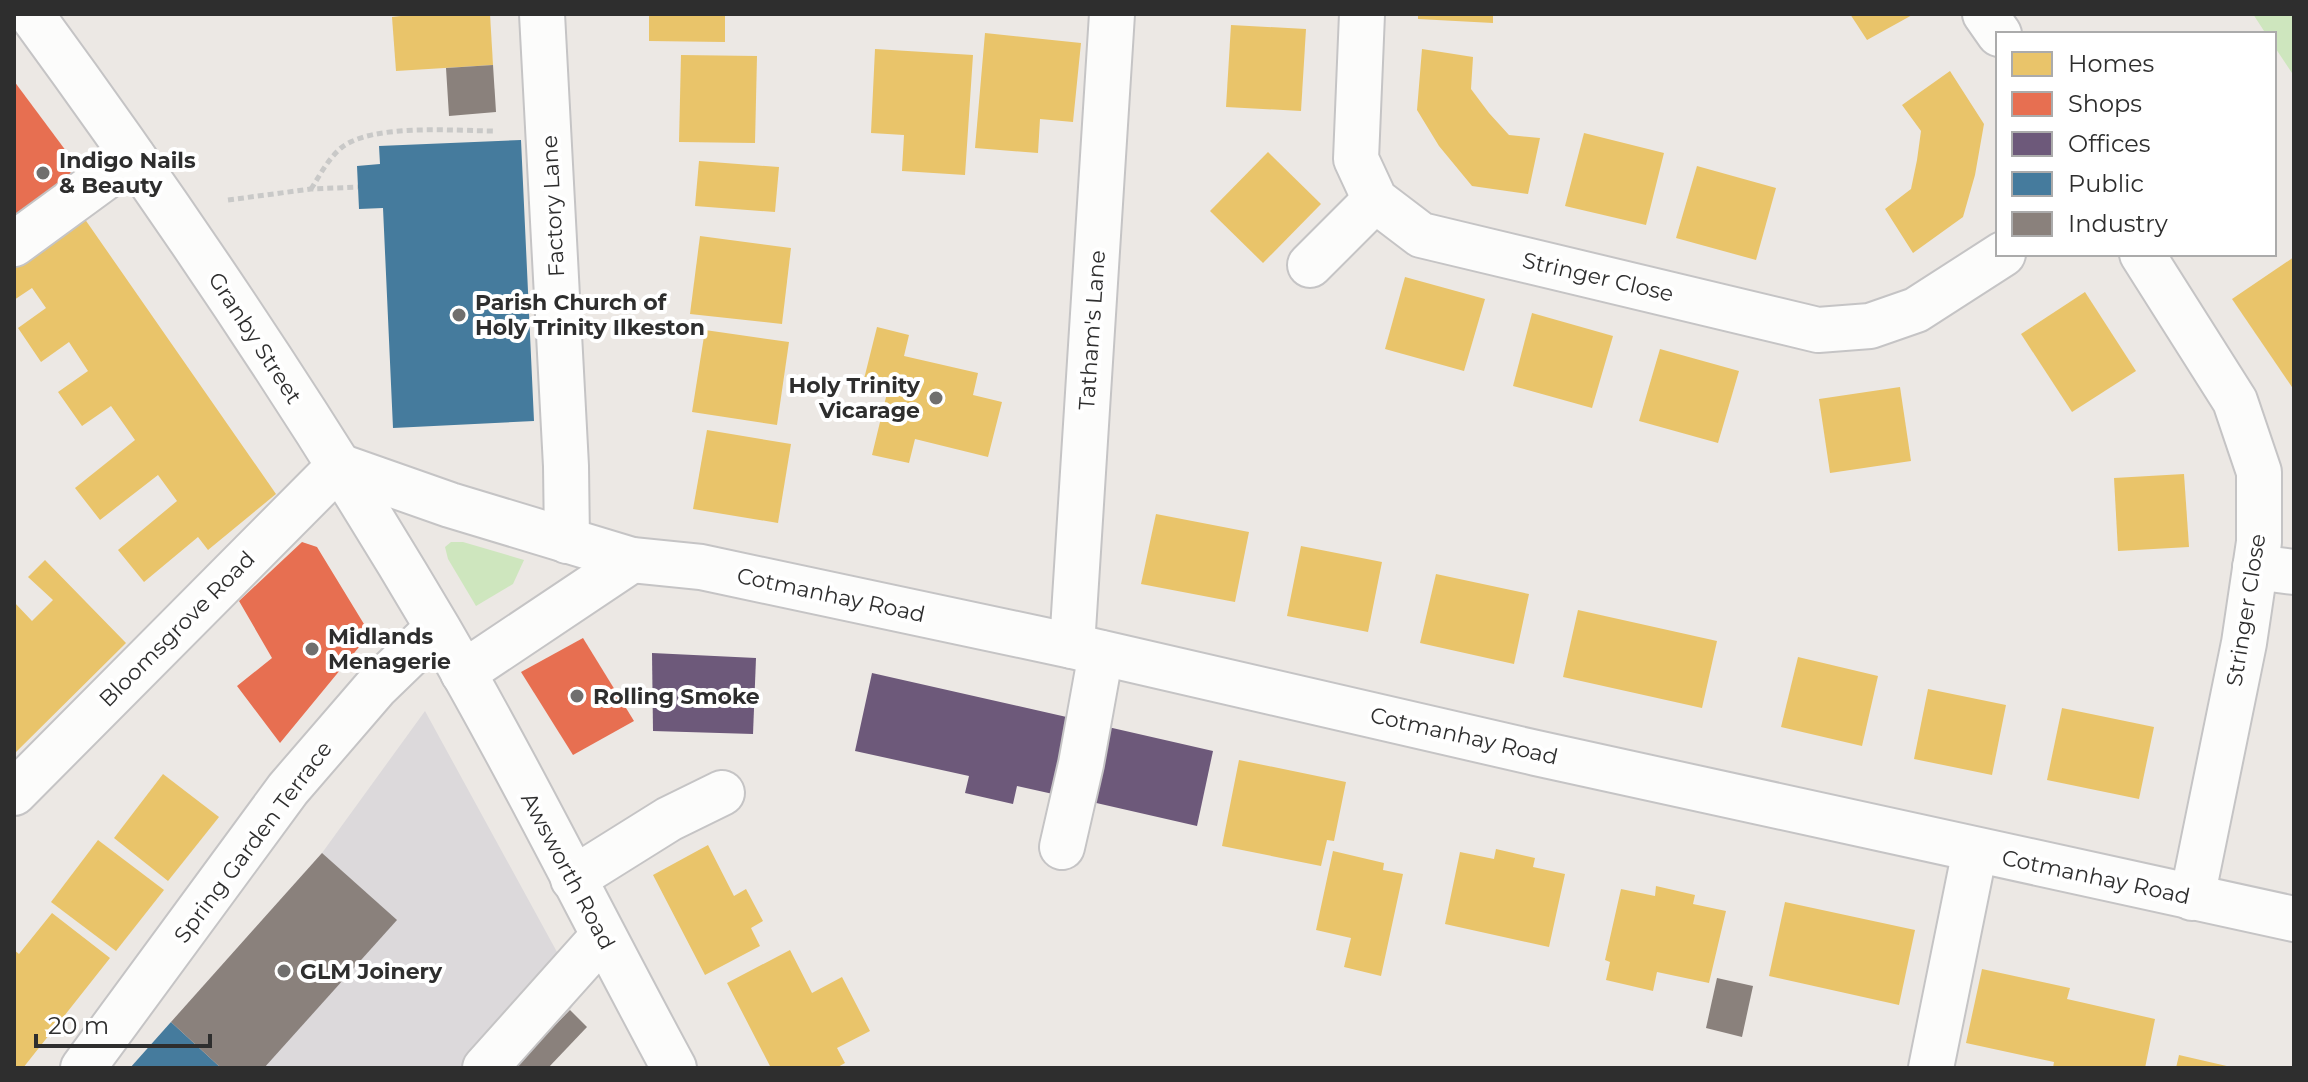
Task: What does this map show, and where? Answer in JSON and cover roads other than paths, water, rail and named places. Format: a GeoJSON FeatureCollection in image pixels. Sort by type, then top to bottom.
{"type":"FeatureCollection","features":[{"type":"Feature","properties":{"kind":"street","name":"Granby Street"},"geometry":{"type":"LineString","coordinates":[[31,14],[181,226],[339,466],[463,673]]}},
{"type":"Feature","properties":{"kind":"street","name":"Factory Lane"},"geometry":{"type":"LineString","coordinates":[[542,14],[567,541]]}},
{"type":"Feature","properties":{"kind":"street","name":"Tatham's Lane"},"geometry":{"type":"LineString","coordinates":[[1062,847],[1081,764],[1112,14]]}},
{"type":"Feature","properties":{"kind":"street","name":"Stringer Close"},"geometry":{"type":"LineString","coordinates":[[1362,14],[1356,159],[1375,200],[1421,235],[1818,330],[1870,326],[1916,310],[2000,256]]}},
{"type":"Feature","properties":{"kind":"street"},"geometry":{"type":"LineString","coordinates":[[1985,14],[1998,32]]}},
{"type":"Feature","properties":{"kind":"street"},"geometry":{"type":"LineString","coordinates":[[14,244],[133,157]]}},
{"type":"Feature","properties":{"kind":"street"},"geometry":{"type":"LineString","coordinates":[[1310,265],[1375,200]]}},
{"type":"Feature","properties":{"kind":"street","name":"Stringer Close"},"geometry":{"type":"LineString","coordinates":[[2143,256],[2235,401],[2259,472],[2259,542],[2275,569],[2244,643],[2192,898]]}},
{"type":"Feature","properties":{"kind":"street","name":"Cotmanhay Road"},"geometry":{"type":"LineString","coordinates":[[339,466],[450,505],[632,560],[701,567],[1087,649],[1551,757],[2294,919]]}},
{"type":"Feature","properties":{"kind":"street","name":"Bloomsgrove Road"},"geometry":{"type":"LineString","coordinates":[[14,793],[339,466]]}},
{"type":"Feature","properties":{"kind":"street"},"geometry":{"type":"LineString","coordinates":[[463,673],[632,560]]}},
{"type":"Feature","properties":{"kind":"street","name":"Spring Garden Terrace"},"geometry":{"type":"LineString","coordinates":[[83,1068],[288,789],[376,687],[437,628]]}},
{"type":"Feature","properties":{"kind":"street","name":"Awsworth Road"},"geometry":{"type":"LineString","coordinates":[[463,673],[674,1068]]}},
{"type":"Feature","properties":{"kind":"street"},"geometry":{"type":"LineString","coordinates":[[573,879],[669,819],[722,793]]}},
{"type":"Feature","properties":{"kind":"street"},"geometry":{"type":"LineString","coordinates":[[1931,1068],[1975,850]]}},
{"type":"Feature","properties":{"kind":"street"},"geometry":{"type":"LineString","coordinates":[[485,1068],[603,936]]}},
{"type":"Feature","properties":{"kind":"place","name":"Indigo Nails & Beauty"},"geometry":{"type":"Point","coordinates":[43,173]}},
{"type":"Feature","properties":{"kind":"place","name":"Parish Church of Holy Trinity Ilkeston"},"geometry":{"type":"Point","coordinates":[459,315]}},
{"type":"Feature","properties":{"kind":"place","name":"Holy Trinity Vicarage"},"geometry":{"type":"Point","coordinates":[936,398]}},
{"type":"Feature","properties":{"kind":"place","name":"Midlands Menagerie"},"geometry":{"type":"Point","coordinates":[312,649]}},
{"type":"Feature","properties":{"kind":"place","name":"Rolling Smoke"},"geometry":{"type":"Point","coordinates":[577,696]}},
{"type":"Feature","properties":{"kind":"place","name":"GLM Joinery"},"geometry":{"type":"Point","coordinates":[284,971]}}]}
